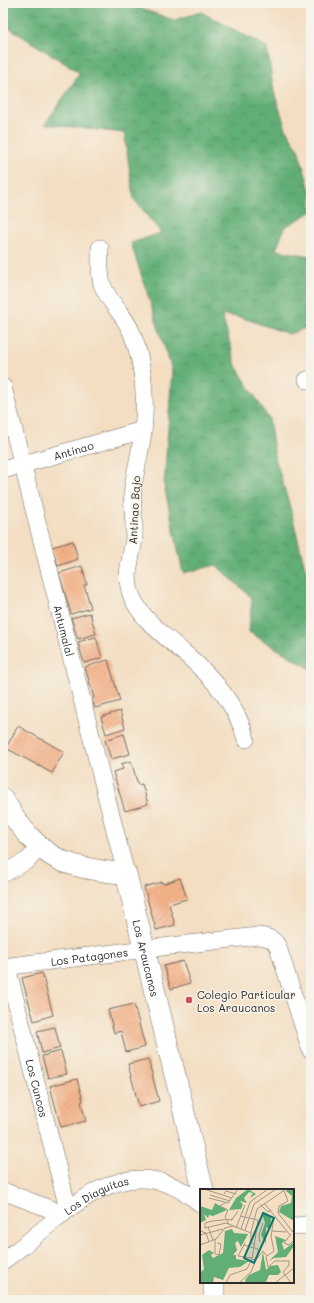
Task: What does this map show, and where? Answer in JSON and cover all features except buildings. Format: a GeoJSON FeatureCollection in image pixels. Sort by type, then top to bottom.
{"type":"FeatureCollection","features":[{"type":"Feature","properties":{"kind":"street","name":"Antinao Bajo"},"geometry":{"type":"LineString","coordinates":[[100,248],[100,272],[102,284],[110,299],[125,319],[131,330],[138,353],[144,393],[143,430],[133,487],[135,527],[134,540],[128,568],[131,593],[136,604],[151,622],[171,642],[195,662],[219,688],[239,719],[246,739]]}},
{"type":"Feature","properties":{"kind":"street","name":"Antumalal"},"geometry":{"type":"LineString","coordinates":[[3,387],[126,874]]}},
{"type":"Feature","properties":{"kind":"street","name":"Antinao"},"geometry":{"type":"LineString","coordinates":[[3,470],[143,430]]}},
{"type":"Feature","properties":{"kind":"street"},"geometry":{"type":"LineString","coordinates":[[3,799],[10,812],[24,830],[40,847],[55,857],[72,865],[126,874]]}},
{"type":"Feature","properties":{"kind":"street"},"geometry":{"type":"LineString","coordinates":[[3,874],[28,860],[40,847]]}},
{"type":"Feature","properties":{"kind":"street","name":"Los Araucanos"},"geometry":{"type":"LineString","coordinates":[[126,874],[203,1189]]}},
{"type":"Feature","properties":{"kind":"street","name":"Los Patagones"},"geometry":{"type":"LineString","coordinates":[[5,967],[258,936],[271,939],[278,947],[311,1051]]}},
{"type":"Feature","properties":{"kind":"street","name":"Los Cuncos"},"geometry":{"type":"LineString","coordinates":[[5,967],[65,1211]]}},
{"type":"Feature","properties":{"kind":"street","name":"Los Diaguitas"},"geometry":{"type":"LineString","coordinates":[[3,1262],[65,1211],[86,1196],[106,1186],[122,1181],[134,1179],[152,1180],[170,1185],[184,1192],[200,1203]]}},
{"type":"Feature","properties":{"kind":"street"},"geometry":{"type":"LineString","coordinates":[[3,1191],[65,1211]]}},
{"type":"Feature","properties":{"kind":"street"},"geometry":{"type":"LineString","coordinates":[[294,1227],[311,1224]]}},
{"type":"Feature","properties":{"kind":"street"},"geometry":{"type":"LineString","coordinates":[[214,1283],[214,1300]]}},
{"type":"Feature","properties":{"kind":"green space"},"geometry":{"type":"Polygon","coordinates":[[[3,3],[124,3],[174,20],[201,12],[267,47],[274,92],[286,129],[298,149],[311,193],[311,212],[285,227],[276,250],[311,256],[311,326],[289,334],[240,317],[222,315],[236,366],[269,419],[275,458],[290,507],[305,568],[311,583],[311,669],[249,632],[252,598],[216,565],[183,573],[164,485],[172,370],[131,243],[161,233],[134,199],[124,133],[45,124],[80,73],[3,24],[3,3]]]}},
{"type":"Feature","properties":{"kind":"place","name":"Colegio Particular Los Araucanos"},"geometry":{"type":"Point","coordinates":[189,1000]}}]}
